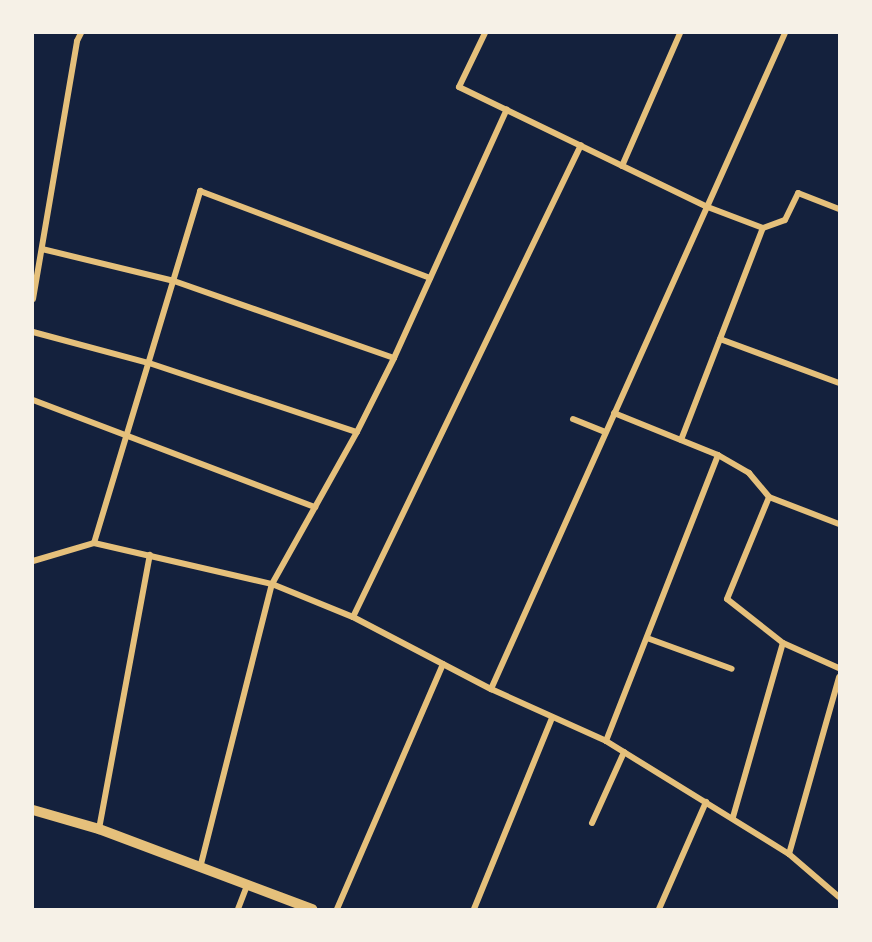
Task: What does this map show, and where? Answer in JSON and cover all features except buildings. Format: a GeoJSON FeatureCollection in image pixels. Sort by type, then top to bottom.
{"type":"FeatureCollection","features":[{"type":"Feature","properties":{"kind":"street"},"geometry":{"type":"LineString","coordinates":[[33,299],[77,41],[81,33]]}},
{"type":"Feature","properties":{"kind":"street"},"geometry":{"type":"LineString","coordinates":[[485,33],[459,87],[705,206],[763,228],[785,220],[798,194],[839,209]]}},
{"type":"Feature","properties":{"kind":"street"},"geometry":{"type":"LineString","coordinates":[[622,166],[680,33]]}},
{"type":"Feature","properties":{"kind":"street"},"geometry":{"type":"LineString","coordinates":[[491,689],[705,206],[785,33]]}},
{"type":"Feature","properties":{"kind":"street"},"geometry":{"type":"LineString","coordinates":[[200,868],[272,584],[357,432],[394,358],[507,109]]}},
{"type":"Feature","properties":{"kind":"street"},"geometry":{"type":"LineString","coordinates":[[353,617],[581,145]]}},
{"type":"Feature","properties":{"kind":"street"},"geometry":{"type":"LineString","coordinates":[[94,543],[200,191],[430,278]]}},
{"type":"Feature","properties":{"kind":"street"},"geometry":{"type":"LineString","coordinates":[[681,440],[763,228]]}},
{"type":"Feature","properties":{"kind":"street"},"geometry":{"type":"LineString","coordinates":[[42,249],[174,280],[394,358]]}},
{"type":"Feature","properties":{"kind":"street"},"geometry":{"type":"LineString","coordinates":[[33,332],[149,363],[357,432]]}},
{"type":"Feature","properties":{"kind":"street"},"geometry":{"type":"LineString","coordinates":[[720,339],[839,383]]}},
{"type":"Feature","properties":{"kind":"street"},"geometry":{"type":"LineString","coordinates":[[33,400],[315,507]]}},
{"type":"Feature","properties":{"kind":"street"},"geometry":{"type":"LineString","coordinates":[[614,412],[718,455],[749,473],[769,497],[839,524]]}},
{"type":"Feature","properties":{"kind":"street"},"geometry":{"type":"LineString","coordinates":[[573,419],[605,432]]}},
{"type":"Feature","properties":{"kind":"street"},"geometry":{"type":"LineString","coordinates":[[606,741],[718,455]]}},
{"type":"Feature","properties":{"kind":"street"},"geometry":{"type":"LineString","coordinates":[[769,497],[728,599],[783,643],[839,668]]}},
{"type":"Feature","properties":{"kind":"street"},"geometry":{"type":"LineString","coordinates":[[33,561],[94,543],[272,584],[353,617],[491,689],[606,741],[733,817],[789,854],[839,897]]}},
{"type":"Feature","properties":{"kind":"street"},"geometry":{"type":"LineString","coordinates":[[99,829],[150,555]]}},
{"type":"Feature","properties":{"kind":"street"},"geometry":{"type":"LineString","coordinates":[[647,638],[732,669]]}},
{"type":"Feature","properties":{"kind":"street"},"geometry":{"type":"LineString","coordinates":[[733,817],[783,643]]}},
{"type":"Feature","properties":{"kind":"street"},"geometry":{"type":"LineString","coordinates":[[337,909],[443,664]]}},
{"type":"Feature","properties":{"kind":"street"},"geometry":{"type":"LineString","coordinates":[[789,854],[839,677]]}},
{"type":"Feature","properties":{"kind":"street"},"geometry":{"type":"LineString","coordinates":[[474,909],[552,718]]}},
{"type":"Feature","properties":{"kind":"street"},"geometry":{"type":"LineString","coordinates":[[592,823],[624,752]]}},
{"type":"Feature","properties":{"kind":"street"},"geometry":{"type":"LineString","coordinates":[[659,909],[706,802]]}},
{"type":"Feature","properties":{"kind":"street"},"geometry":{"type":"LineString","coordinates":[[33,810],[99,829],[312,909]]}},
{"type":"Feature","properties":{"kind":"street"},"geometry":{"type":"LineString","coordinates":[[238,909],[247,885]]}}]}
